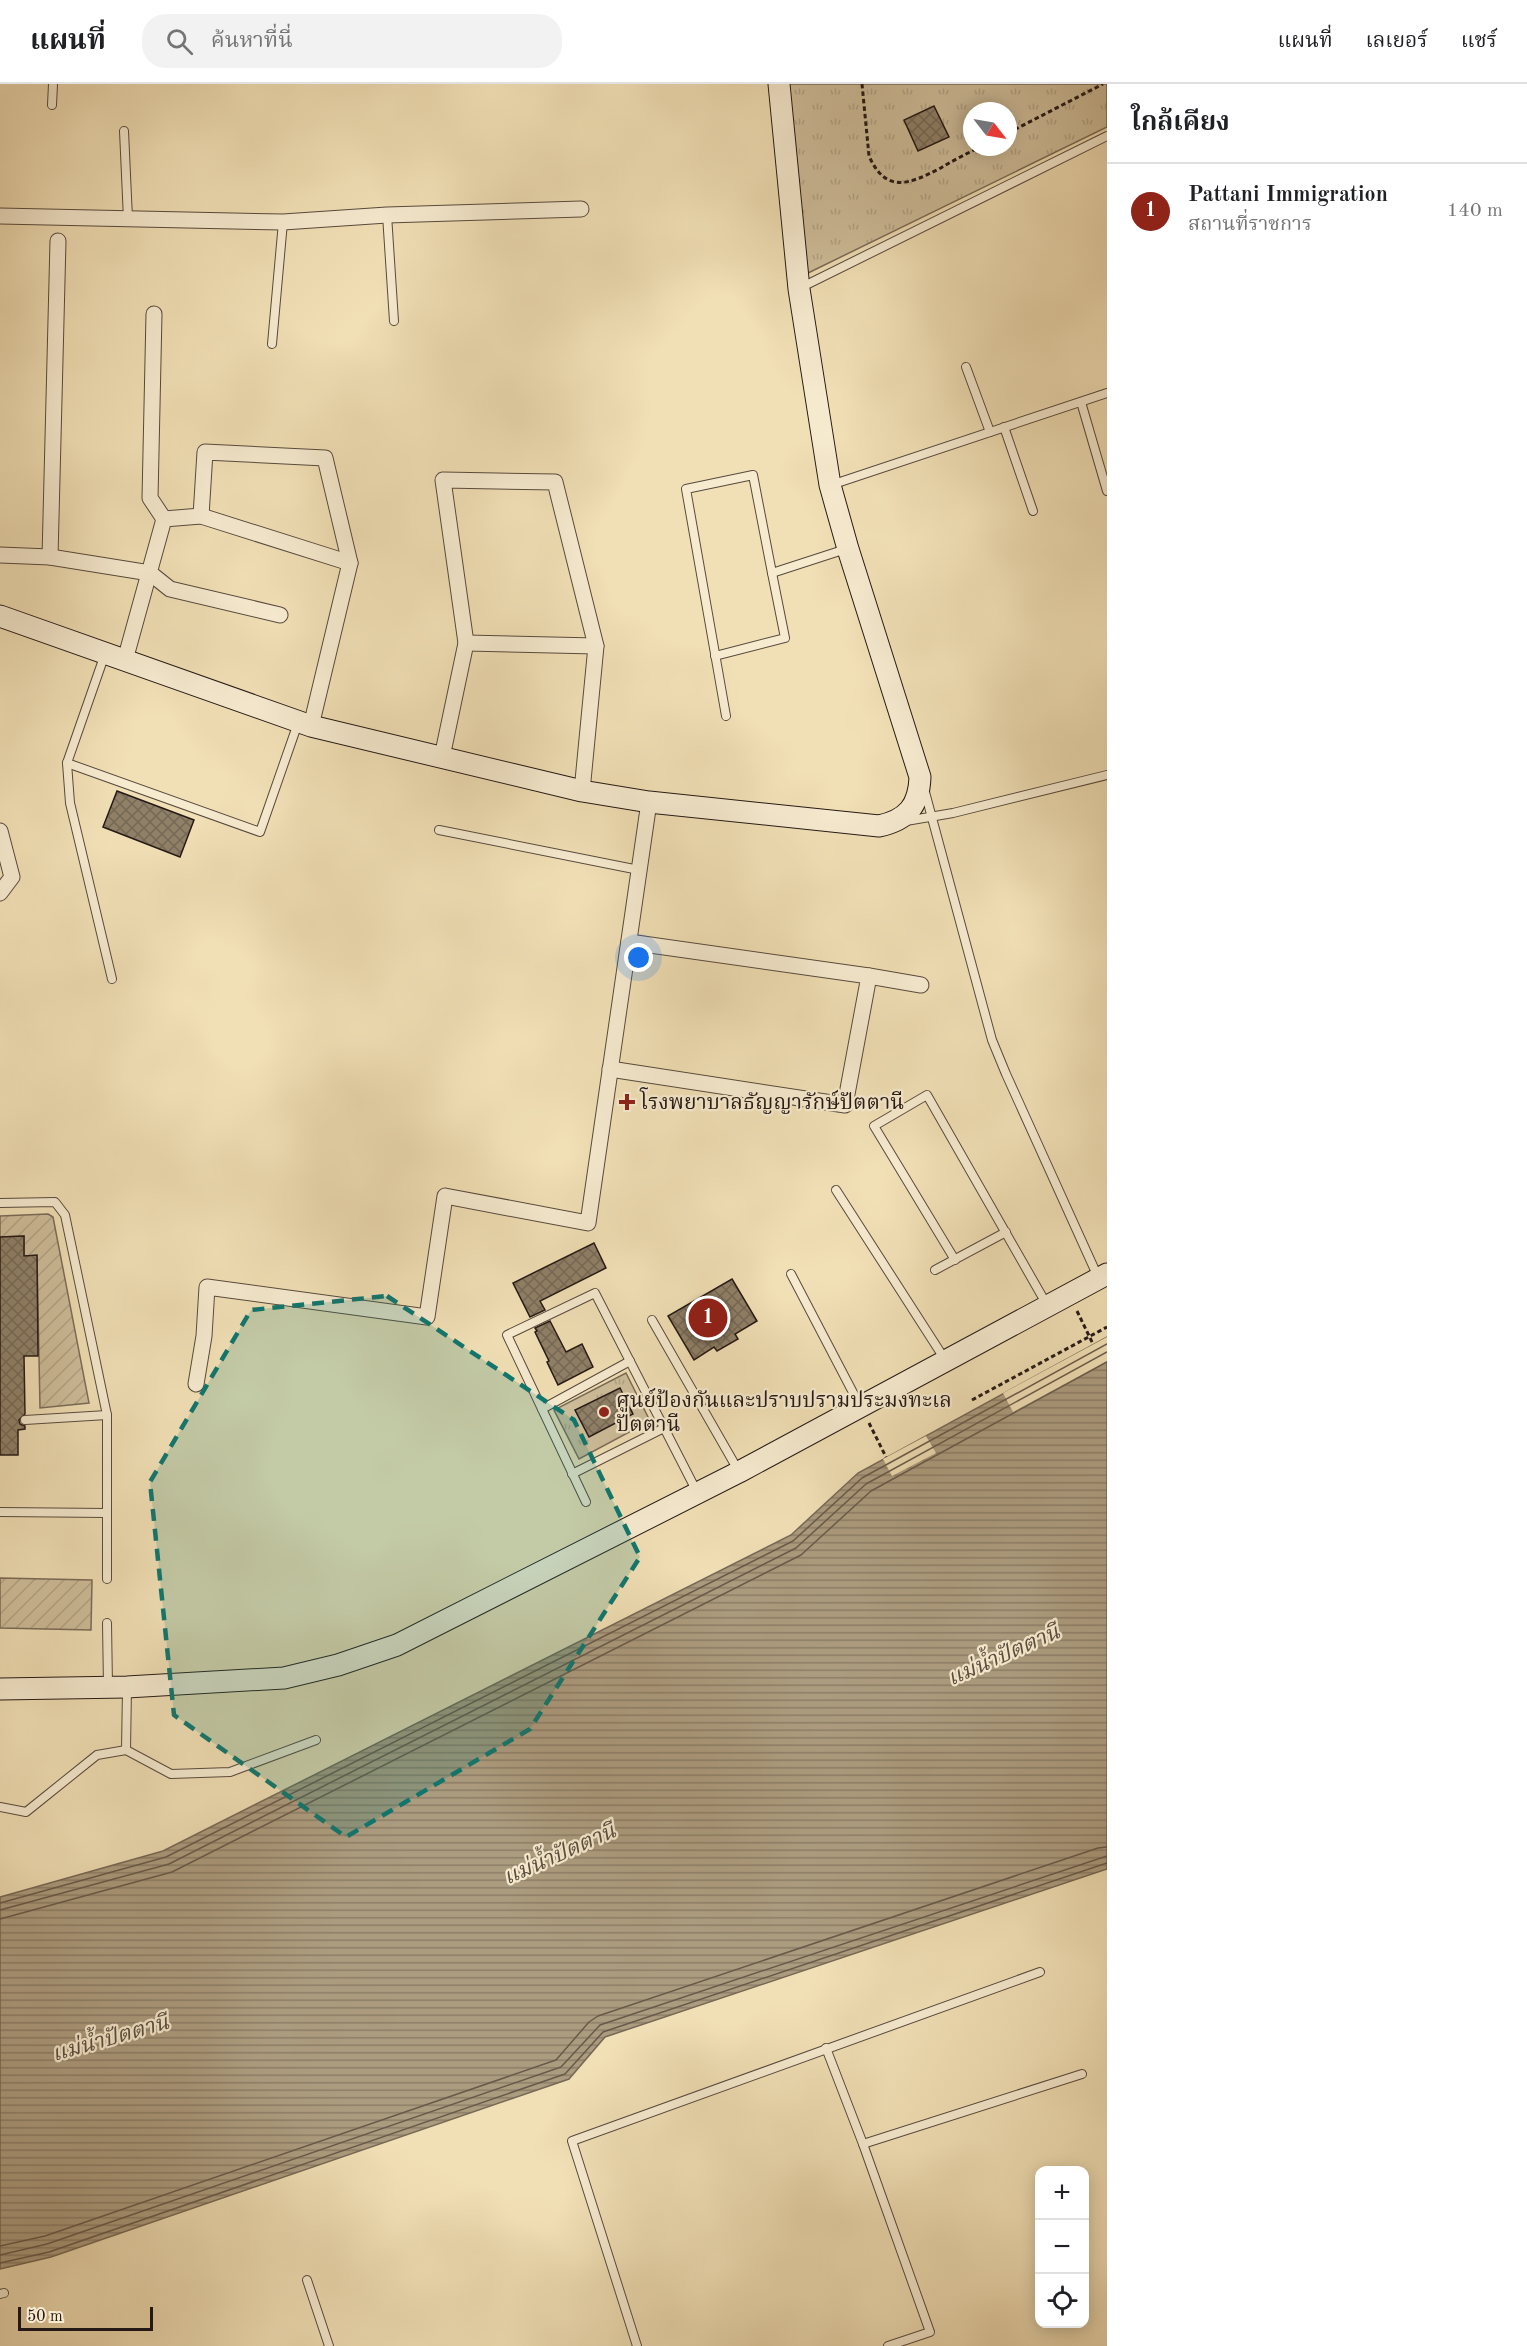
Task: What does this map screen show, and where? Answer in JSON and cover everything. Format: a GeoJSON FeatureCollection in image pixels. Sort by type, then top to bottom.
{"type":"FeatureCollection","features":[{"type":"Feature","properties":{"kind":"street"},"geometry":{"type":"LineString","coordinates":[[0,616],[305,724],[582,791],[649,802],[879,826],[893,823],[905,815],[914,804],[920,791],[920,777],[830,485],[799,289],[779,84]]}},
{"type":"Feature","properties":{"kind":"street"},"geometry":{"type":"LineString","coordinates":[[0,216],[283,222],[387,215],[581,209]]}},
{"type":"Feature","properties":{"kind":"street"},"geometry":{"type":"LineString","coordinates":[[50,557],[58,241]]}},
{"type":"Feature","properties":{"kind":"street"},"geometry":{"type":"LineString","coordinates":[[125,660],[164,519],[150,498],[154,314]]}},
{"type":"Feature","properties":{"kind":"street"},"geometry":{"type":"LineString","coordinates":[[201,516],[205,452],[325,458],[350,563],[305,724]]}},
{"type":"Feature","properties":{"kind":"street"},"geometry":{"type":"LineString","coordinates":[[442,757],[466,643],[443,480],[555,482],[596,646],[582,791]]}},
{"type":"Feature","properties":{"kind":"street"},"geometry":{"type":"LineString","coordinates":[[164,519],[201,516],[350,563]]}},
{"type":"Feature","properties":{"kind":"street"},"geometry":{"type":"LineString","coordinates":[[0,555],[50,557],[150,573],[170,589],[280,615]]}},
{"type":"Feature","properties":{"kind":"street"},"geometry":{"type":"LineString","coordinates":[[466,643],[596,646]]}},
{"type":"Feature","properties":{"kind":"street"},"geometry":{"type":"LineString","coordinates":[[196,1384],[204,1335],[207,1287],[427,1317],[445,1196],[588,1223],[649,802]]}},
{"type":"Feature","properties":{"kind":"street"},"geometry":{"type":"LineString","coordinates":[[0,831],[12,877],[0,893]]}},
{"type":"Feature","properties":{"kind":"street"},"geometry":{"type":"LineString","coordinates":[[629,942],[921,985]]}},
{"type":"Feature","properties":{"kind":"street"},"geometry":{"type":"LineString","coordinates":[[610,1069],[845,1105],[869,976]]}},
{"type":"Feature","properties":{"kind":"street"},"geometry":{"type":"LineString","coordinates":[[0,1689],[118,1687],[284,1678],[339,1665],[397,1645],[739,1472],[1103,1276]]}},
{"type":"Feature","properties":{"kind":"lane"},"geometry":{"type":"LineString","coordinates":[[52,105],[53,84]]}},
{"type":"Feature","properties":{"kind":"lane"},"geometry":{"type":"LineString","coordinates":[[124,131],[128,219]]}},
{"type":"Feature","properties":{"kind":"lane"},"geometry":{"type":"LineString","coordinates":[[799,289],[1107,136]]}},
{"type":"Feature","properties":{"kind":"lane"},"geometry":{"type":"LineString","coordinates":[[387,215],[394,321]]}},
{"type":"Feature","properties":{"kind":"lane"},"geometry":{"type":"LineString","coordinates":[[272,344],[283,222]]}},
{"type":"Feature","properties":{"kind":"lane"},"geometry":{"type":"LineString","coordinates":[[966,367],[990,432]]}},
{"type":"Feature","properties":{"kind":"lane"},"geometry":{"type":"LineString","coordinates":[[830,485],[1107,393]]}},
{"type":"Feature","properties":{"kind":"lane"},"geometry":{"type":"LineString","coordinates":[[1081,402],[1107,491]]}},
{"type":"Feature","properties":{"kind":"lane"},"geometry":{"type":"LineString","coordinates":[[1004,427],[1033,510]]}},
{"type":"Feature","properties":{"kind":"lane"},"geometry":{"type":"LineString","coordinates":[[716,656],[785,638],[753,475],[686,489],[726,716]]}},
{"type":"Feature","properties":{"kind":"lane"},"geometry":{"type":"LineString","coordinates":[[772,573],[848,549]]}},
{"type":"Feature","properties":{"kind":"lane"},"geometry":{"type":"LineString","coordinates":[[105,653],[67,763],[70,803],[112,979]]}},
{"type":"Feature","properties":{"kind":"lane"},"geometry":{"type":"LineString","coordinates":[[67,763],[260,832],[305,724]]}},
{"type":"Feature","properties":{"kind":"lane"},"geometry":{"type":"LineString","coordinates":[[893,823],[932,817],[1107,775]]}},
{"type":"Feature","properties":{"kind":"lane"},"geometry":{"type":"LineString","coordinates":[[920,777],[992,1040],[1006,1074],[1103,1276]]}},
{"type":"Feature","properties":{"kind":"lane"},"geometry":{"type":"LineString","coordinates":[[439,830],[639,870]]}},
{"type":"Feature","properties":{"kind":"lane"},"geometry":{"type":"LineString","coordinates":[[955,1260],[874,1126],[927,1095],[1047,1305]]}},
{"type":"Feature","properties":{"kind":"lane"},"geometry":{"type":"LineString","coordinates":[[836,1190],[945,1360]]}},
{"type":"Feature","properties":{"kind":"lane"},"geometry":{"type":"LineString","coordinates":[[0,1203],[55,1202],[65,1215],[107,1415],[107,1579]]}},
{"type":"Feature","properties":{"kind":"lane"},"geometry":{"type":"LineString","coordinates":[[934,1270],[1006,1232]]}},
{"type":"Feature","properties":{"kind":"lane"},"geometry":{"type":"LineString","coordinates":[[791,1274],[860,1406]]}},
{"type":"Feature","properties":{"kind":"lane"},"geometry":{"type":"LineString","coordinates":[[586,1502],[507,1335],[595,1293],[697,1493]]}},
{"type":"Feature","properties":{"kind":"lane"},"geometry":{"type":"LineString","coordinates":[[652,1320],[739,1472]]}},
{"type":"Feature","properties":{"kind":"lane"},"geometry":{"type":"LineString","coordinates":[[542,1409],[630,1361]]}},
{"type":"Feature","properties":{"kind":"lane"},"geometry":{"type":"LineString","coordinates":[[25,1420],[107,1415]]}},
{"type":"Feature","properties":{"kind":"lane"},"geometry":{"type":"LineString","coordinates":[[572,1474],[664,1428]]}},
{"type":"Feature","properties":{"kind":"lane"},"geometry":{"type":"LineString","coordinates":[[0,1512],[107,1513]]}},
{"type":"Feature","properties":{"kind":"lane"},"geometry":{"type":"LineString","coordinates":[[107,1623],[126,1750]]}},
{"type":"Feature","properties":{"kind":"lane"},"geometry":{"type":"LineString","coordinates":[[0,1807],[26,1812],[97,1755],[126,1750],[171,1774],[230,1772],[316,1740]]}},
{"type":"Feature","properties":{"kind":"lane"},"geometry":{"type":"LineString","coordinates":[[637,2346],[572,2141],[1040,1972]]}},
{"type":"Feature","properties":{"kind":"lane"},"geometry":{"type":"LineString","coordinates":[[826,2048],[930,2332],[888,2346]]}},
{"type":"Feature","properties":{"kind":"lane"},"geometry":{"type":"LineString","coordinates":[[863,2144],[1082,2074]]}},
{"type":"Feature","properties":{"kind":"lane"},"geometry":{"type":"LineString","coordinates":[[307,2280],[329,2346]]}},
{"type":"Feature","properties":{"kind":"path"},"geometry":{"type":"LineString","coordinates":[[862,84],[869,156],[881,175],[902,183],[913,182],[963,156]]}},
{"type":"Feature","properties":{"kind":"path"},"geometry":{"type":"LineString","coordinates":[[1017,128],[1103,84]]}},
{"type":"Feature","properties":{"kind":"path"},"geometry":{"type":"LineString","coordinates":[[1068,1294],[1093,1344]]}},
{"type":"Feature","properties":{"kind":"path"},"geometry":{"type":"LineString","coordinates":[[972,1400],[1107,1327]]}},
{"type":"Feature","properties":{"kind":"path"},"geometry":{"type":"LineString","coordinates":[[860,1406],[886,1457]]}},
{"type":"Feature","properties":{"kind":"highlighted area"},"geometry":{"type":"Polygon","coordinates":[[[387,1296],[574,1420],[640,1557],[530,1729],[346,1837],[174,1715],[150,1482],[251,1310],[387,1296]]]}},
{"type":"Feature","properties":{"kind":"green space"},"geometry":{"type":"Polygon","coordinates":[[[788,84],[1107,84],[1107,127],[806,274],[788,84]]]}},
{"type":"Feature","properties":{"kind":"green space"},"geometry":{"type":"Polygon","coordinates":[[[48,1214],[53,1217],[89,1403],[40,1408],[37,1256],[24,1256],[24,1236],[0,1237],[0,1216],[48,1214]]]}},
{"type":"Feature","properties":{"kind":"green space"},"geometry":{"type":"Polygon","coordinates":[[[626,1373],[650,1421],[579,1459],[554,1410],[626,1373]]]}},
{"type":"Feature","properties":{"kind":"green space"},"geometry":{"type":"Polygon","coordinates":[[[0,1578],[92,1580],[91,1630],[0,1628],[0,1578]]]}},
{"type":"Feature","properties":{"kind":"water","name":"แม่น้ำปัตตานี"},"geometry":{"type":"Polygon","coordinates":[[[1107,1337],[1107,1869],[605,2037],[569,2079],[51,2257],[0,2269],[0,1897],[163,1851],[791,1535],[858,1473],[1107,1337]]]}},
{"type":"Feature","properties":{"kind":"pier"},"geometry":{"type":"Polygon","coordinates":[[[1107,1337],[1107,1361],[1013,1412],[1003,1393],[1107,1337]]]}},
{"type":"Feature","properties":{"kind":"pier"},"geometry":{"type":"Polygon","coordinates":[[[926,1436],[936,1453],[892,1476],[883,1459],[926,1436]]]}},
{"type":"Feature","properties":{"kind":"building"},"geometry":{"type":"Polygon","coordinates":[[[934,106],[949,137],[918,151],[904,120],[934,106]]]}},
{"type":"Feature","properties":{"kind":"building"},"geometry":{"type":"Polygon","coordinates":[[[117,791],[194,820],[180,857],[103,827],[117,791]]]}},
{"type":"Feature","properties":{"kind":"building"},"geometry":{"type":"Polygon","coordinates":[[[24,1236],[24,1256],[37,1255],[38,1356],[24,1356],[25,1414],[19,1420],[25,1429],[18,1430],[18,1455],[0,1455],[0,1237],[24,1236]]]}},
{"type":"Feature","properties":{"kind":"building"},"geometry":{"type":"Polygon","coordinates":[[[594,1243],[606,1268],[540,1301],[545,1310],[530,1317],[513,1283],[594,1243]]]}},
{"type":"Feature","properties":{"kind":"building"},"geometry":{"type":"Polygon","coordinates":[[[732,1279],[757,1321],[735,1334],[738,1339],[717,1351],[714,1347],[694,1360],[668,1316],[732,1279]]]}},
{"type":"Feature","properties":{"kind":"building"},"geometry":{"type":"Polygon","coordinates":[[[550,1321],[566,1352],[582,1344],[593,1367],[558,1385],[535,1332],[537,1331],[535,1328],[550,1321]]]}},
{"type":"Feature","properties":{"kind":"building","name":"ศูนย์ป้องกันและปราบปรามประมงทะเล ปัตตานี"},"geometry":{"type":"Polygon","coordinates":[[[620,1388],[633,1414],[589,1437],[575,1410],[620,1388]]]}},
{"type":"Feature","properties":{"kind":"place","name":"โรงพยาบาลธัญญารักษ์ปัตตานี"},"geometry":{"type":"Point","coordinates":[627,1102]}},
{"type":"Feature","properties":{"kind":"place","name":"Pattani Immigration"},"geometry":{"type":"Point","coordinates":[708,1318]}},
{"type":"Feature","properties":{"kind":"place","name":"ศูนย์ป้องกันและปราบปรามประมงทะเล ปัตตานี"},"geometry":{"type":"Point","coordinates":[604,1412]}}]}
